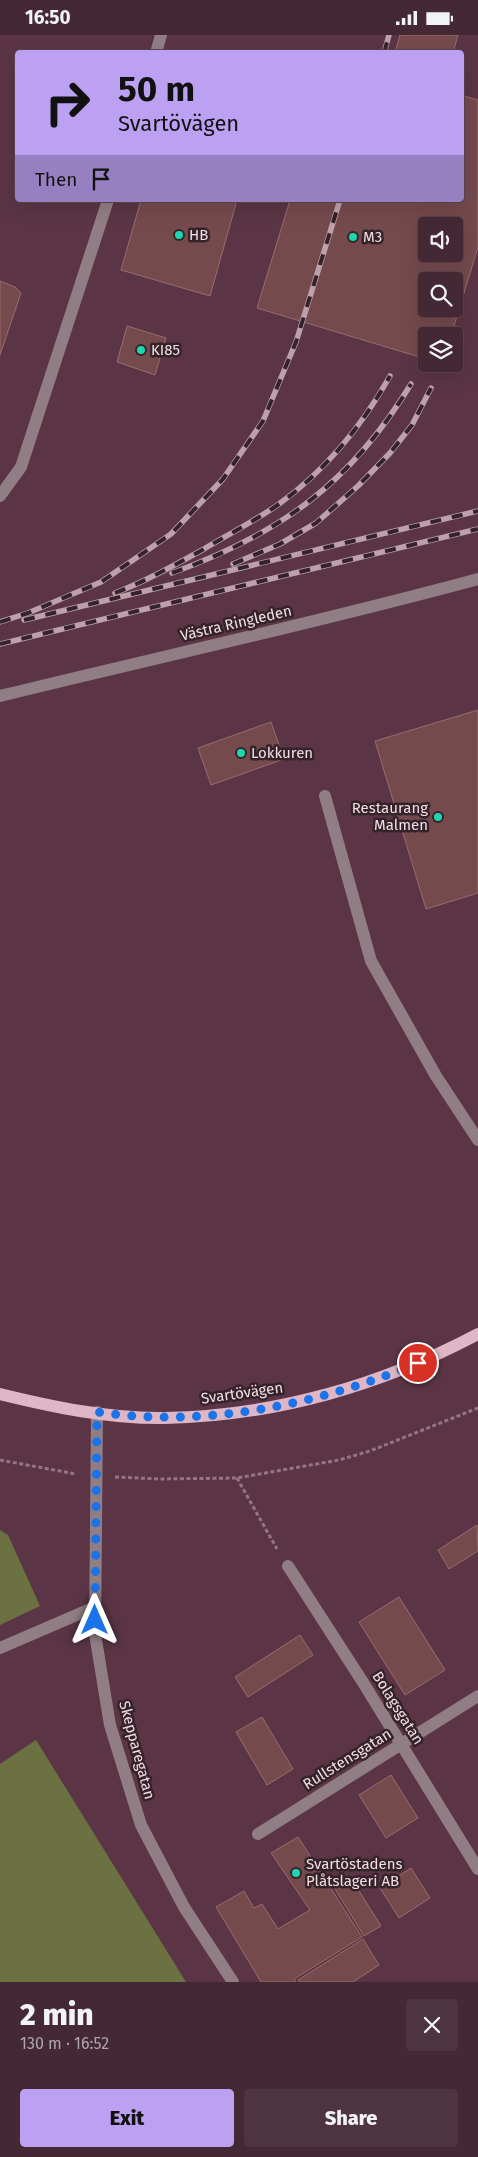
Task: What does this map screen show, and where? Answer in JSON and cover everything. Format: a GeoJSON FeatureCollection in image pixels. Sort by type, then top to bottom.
{"type":"FeatureCollection","features":[{"type":"Feature","properties":{"kind":"main road","name":"Svartövägen"},"geometry":{"type":"LineString","coordinates":[[0,1394],[51,1406],[97,1412],[164,1418],[214,1415],[278,1406],[347,1389],[388,1375],[448,1350],[478,1333]]}},
{"type":"Feature","properties":{"kind":"street"},"geometry":{"type":"LineString","coordinates":[[157,50],[161,35]]}},
{"type":"Feature","properties":{"kind":"street"},"geometry":{"type":"LineString","coordinates":[[0,496],[21,467],[107,202]]}},
{"type":"Feature","properties":{"kind":"street","name":"Västra Ringleden"},"geometry":{"type":"LineString","coordinates":[[0,695],[352,613],[478,579]]}},
{"type":"Feature","properties":{"kind":"street"},"geometry":{"type":"LineString","coordinates":[[325,796],[371,961],[436,1076],[478,1139]]}},
{"type":"Feature","properties":{"kind":"street","name":"Skepparegatan"},"geometry":{"type":"LineString","coordinates":[[97,1412],[95,1633],[110,1725],[141,1825],[184,1907],[233,1982]]}},
{"type":"Feature","properties":{"kind":"street","name":"Bolagsgatan"},"geometry":{"type":"LineString","coordinates":[[288,1566],[478,1869]]}},
{"type":"Feature","properties":{"kind":"street"},"geometry":{"type":"LineString","coordinates":[[0,1648],[95,1607]]}},
{"type":"Feature","properties":{"kind":"street","name":"Rullstensgatan"},"geometry":{"type":"LineString","coordinates":[[258,1833],[478,1696]]}},
{"type":"Feature","properties":{"kind":"path"},"geometry":{"type":"LineString","coordinates":[[0,1461],[68,1474],[160,1479],[237,1478],[339,1460],[370,1451],[478,1407]]}},
{"type":"Feature","properties":{"kind":"path"},"geometry":{"type":"LineString","coordinates":[[237,1478],[288,1566]]}},
{"type":"Feature","properties":{"kind":"green space"},"geometry":{"type":"Polygon","coordinates":[[[0,1530],[8,1535],[40,1606],[0,1625],[0,1530]]]}},
{"type":"Feature","properties":{"kind":"green space"},"geometry":{"type":"Polygon","coordinates":[[[36,1740],[186,1982],[0,1982],[0,1764],[36,1740]]]}},
{"type":"Feature","properties":{"kind":"building"},"geometry":{"type":"Polygon","coordinates":[[[400,35],[458,35],[454,50],[396,50],[400,35]]]}},
{"type":"Feature","properties":{"kind":"building","name":"M3"},"geometry":{"type":"Polygon","coordinates":[[[464,96],[478,100],[478,247],[463,296],[463,272],[418,272],[418,317],[457,317],[454,327],[418,327],[418,357],[257,308],[289,202],[464,202],[464,96]]]}},
{"type":"Feature","properties":{"kind":"building","name":"HB"},"geometry":{"type":"Polygon","coordinates":[[[140,202],[236,202],[210,296],[121,270],[140,202]]]}},
{"type":"Feature","properties":{"kind":"building"},"geometry":{"type":"Polygon","coordinates":[[[0,281],[15,287],[21,293],[0,355],[0,281]]]}},
{"type":"Feature","properties":{"kind":"building","name":"KI85"},"geometry":{"type":"Polygon","coordinates":[[[127,326],[166,338],[155,375],[117,362],[127,326]]]}},
{"type":"Feature","properties":{"kind":"building","name":"Restaurang Malmen"},"geometry":{"type":"Polygon","coordinates":[[[478,710],[478,893],[426,909],[375,741],[478,710]]]}},
{"type":"Feature","properties":{"kind":"building","name":"Lokkuren"},"geometry":{"type":"Polygon","coordinates":[[[271,722],[284,759],[211,785],[198,748],[271,722]]]}},
{"type":"Feature","properties":{"kind":"building"},"geometry":{"type":"Polygon","coordinates":[[[477,1525],[478,1551],[449,1569],[438,1550],[477,1525]]]}},
{"type":"Feature","properties":{"kind":"building"},"geometry":{"type":"Polygon","coordinates":[[[399,1597],[445,1670],[405,1695],[359,1622],[399,1597]]]}},
{"type":"Feature","properties":{"kind":"building"},"geometry":{"type":"Polygon","coordinates":[[[300,1635],[313,1655],[248,1697],[235,1677],[300,1635]]]}},
{"type":"Feature","properties":{"kind":"building"},"geometry":{"type":"Polygon","coordinates":[[[262,1717],[293,1769],[267,1785],[236,1732],[262,1717]]]}},
{"type":"Feature","properties":{"kind":"building"},"geometry":{"type":"Polygon","coordinates":[[[391,1775],[418,1818],[386,1838],[359,1795],[391,1775]]]}},
{"type":"Feature","properties":{"kind":"building"},"geometry":{"type":"Polygon","coordinates":[[[298,1837],[362,1937],[294,1979],[296,1982],[261,1982],[216,1907],[244,1891],[254,1908],[262,1904],[278,1929],[310,1910],[271,1853],[298,1837]]]}},
{"type":"Feature","properties":{"kind":"building"},"geometry":{"type":"Polygon","coordinates":[[[411,1868],[430,1898],[399,1918],[380,1888],[411,1868]]]}},
{"type":"Feature","properties":{"kind":"building"},"geometry":{"type":"Polygon","coordinates":[[[351,1878],[381,1926],[364,1936],[335,1889],[351,1878]]]}},
{"type":"Feature","properties":{"kind":"building"},"geometry":{"type":"Polygon","coordinates":[[[363,1939],[379,1965],[353,1982],[299,1982],[298,1980],[363,1939]]]}},
{"type":"Feature","properties":{"kind":"railway"},"geometry":{"type":"LineString","coordinates":[[385,50],[389,35]]}},
{"type":"Feature","properties":{"kind":"railway"},"geometry":{"type":"LineString","coordinates":[[0,622],[28,613],[101,582],[171,534],[223,479],[263,421],[296,342],[339,202]]}},
{"type":"Feature","properties":{"kind":"railway"},"geometry":{"type":"LineString","coordinates":[[115,593],[149,578],[204,549],[261,516],[296,491],[342,446],[355,430],[390,376]]}},
{"type":"Feature","properties":{"kind":"railway"},"geometry":{"type":"LineString","coordinates":[[172,573],[211,558],[246,541],[310,501],[364,450],[388,419],[411,384]]}},
{"type":"Feature","properties":{"kind":"railway"},"geometry":{"type":"LineString","coordinates":[[233,564],[280,544],[316,523],[358,486],[390,453],[412,425],[431,388]]}},
{"type":"Feature","properties":{"kind":"railway"},"geometry":{"type":"LineString","coordinates":[[24,620],[478,511]]}},
{"type":"Feature","properties":{"kind":"railway"},"geometry":{"type":"LineString","coordinates":[[0,644],[478,529]]}},
{"type":"Feature","properties":{"kind":"place","name":"HB"},"geometry":{"type":"Point","coordinates":[179,235]}},
{"type":"Feature","properties":{"kind":"place","name":"M3"},"geometry":{"type":"Point","coordinates":[353,237]}},
{"type":"Feature","properties":{"kind":"place","name":"KI85"},"geometry":{"type":"Point","coordinates":[141,350]}},
{"type":"Feature","properties":{"kind":"place","name":"Lokkuren"},"geometry":{"type":"Point","coordinates":[241,753]}},
{"type":"Feature","properties":{"kind":"place","name":"Restaurang Malmen"},"geometry":{"type":"Point","coordinates":[438,817]}},
{"type":"Feature","properties":{"kind":"place","name":"Svartöstadens Plåtslageri AB"},"geometry":{"type":"Point","coordinates":[296,1873]}},
{"type":"Feature","properties":{"kind":"route"},"geometry":{"type":"LineString","coordinates":[[95,1620],[97,1412],[164,1418],[214,1415],[278,1406],[355,1387],[418,1363]]}}]}
